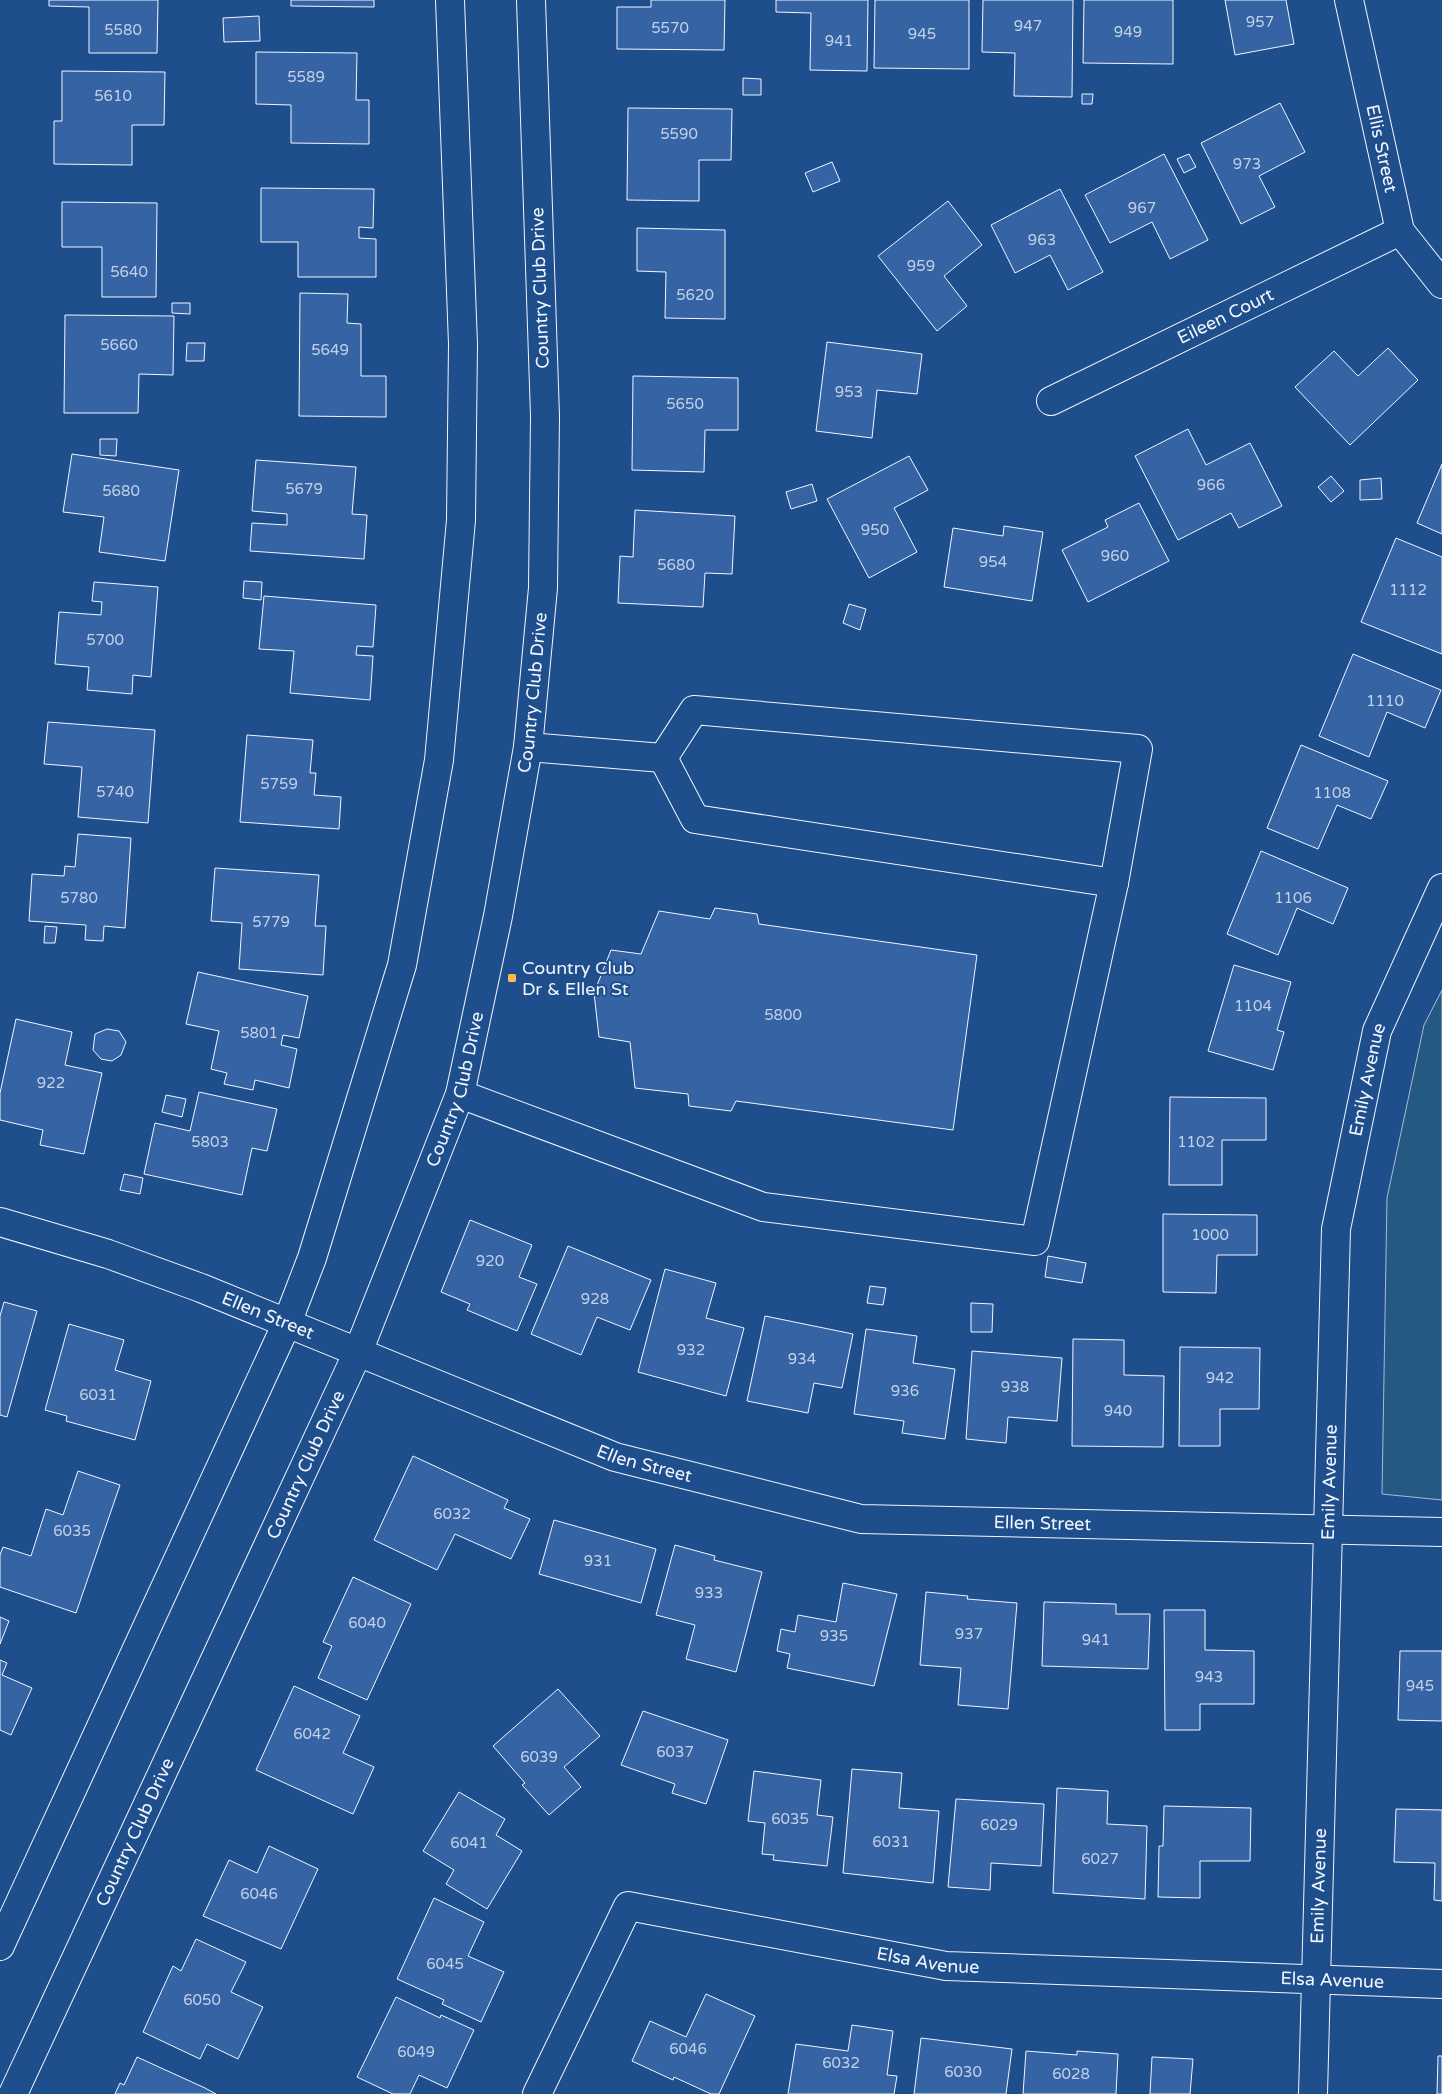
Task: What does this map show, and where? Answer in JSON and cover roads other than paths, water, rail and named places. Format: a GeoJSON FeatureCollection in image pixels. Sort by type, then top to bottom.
{"type":"FeatureCollection","features":[{"type":"Feature","properties":{"kind":"street"},"geometry":{"type":"LineString","coordinates":[[0,1946],[287,1323],[312,1258],[402,966],[439,760],[461,510],[463,344],[450,0]]}},
{"type":"Feature","properties":{"kind":"street","name":"Country Club Drive"},"geometry":{"type":"LineString","coordinates":[[14,2094],[358,1352],[460,1094],[498,916],[528,747],[543,588],[545,416],[531,0]]}},
{"type":"Feature","properties":{"kind":"street","name":"Ellis Street"},"geometry":{"type":"LineString","coordinates":[[1349,0],[1400,231],[1442,284]]}},
{"type":"Feature","properties":{"kind":"street","name":"Eileen Court"},"geometry":{"type":"LineString","coordinates":[[1051,401],[1400,231]]}},
{"type":"Feature","properties":{"kind":"street"},"geometry":{"type":"LineString","coordinates":[[460,1094],[763,1207],[1035,1241],[1114,883],[1138,749],[694,710],[662,758]]}},
{"type":"Feature","properties":{"kind":"street"},"geometry":{"type":"LineString","coordinates":[[528,747],[662,758]]}},
{"type":"Feature","properties":{"kind":"street"},"geometry":{"type":"LineString","coordinates":[[662,758],[695,819],[1114,883]]}},
{"type":"Feature","properties":{"kind":"street","name":"Emily Avenue"},"geometry":{"type":"LineString","coordinates":[[1313,2094],[1336,1229],[1377,1031],[1442,888]]}},
{"type":"Feature","properties":{"kind":"street","name":"Ellen Street"},"geometry":{"type":"LineString","coordinates":[[0,1222],[108,1254],[201,1288],[615,1457],[861,1519],[1442,1532]]}},
{"type":"Feature","properties":{"kind":"street","name":"Elsa Avenue"},"geometry":{"type":"LineString","coordinates":[[537,2094],[628,1906],[946,1966],[1442,1984]]}},
{"type":"Feature","properties":{"kind":"place","name":"Country Club Dr & Ellen St"},"geometry":{"type":"Point","coordinates":[512,978]}}]}
